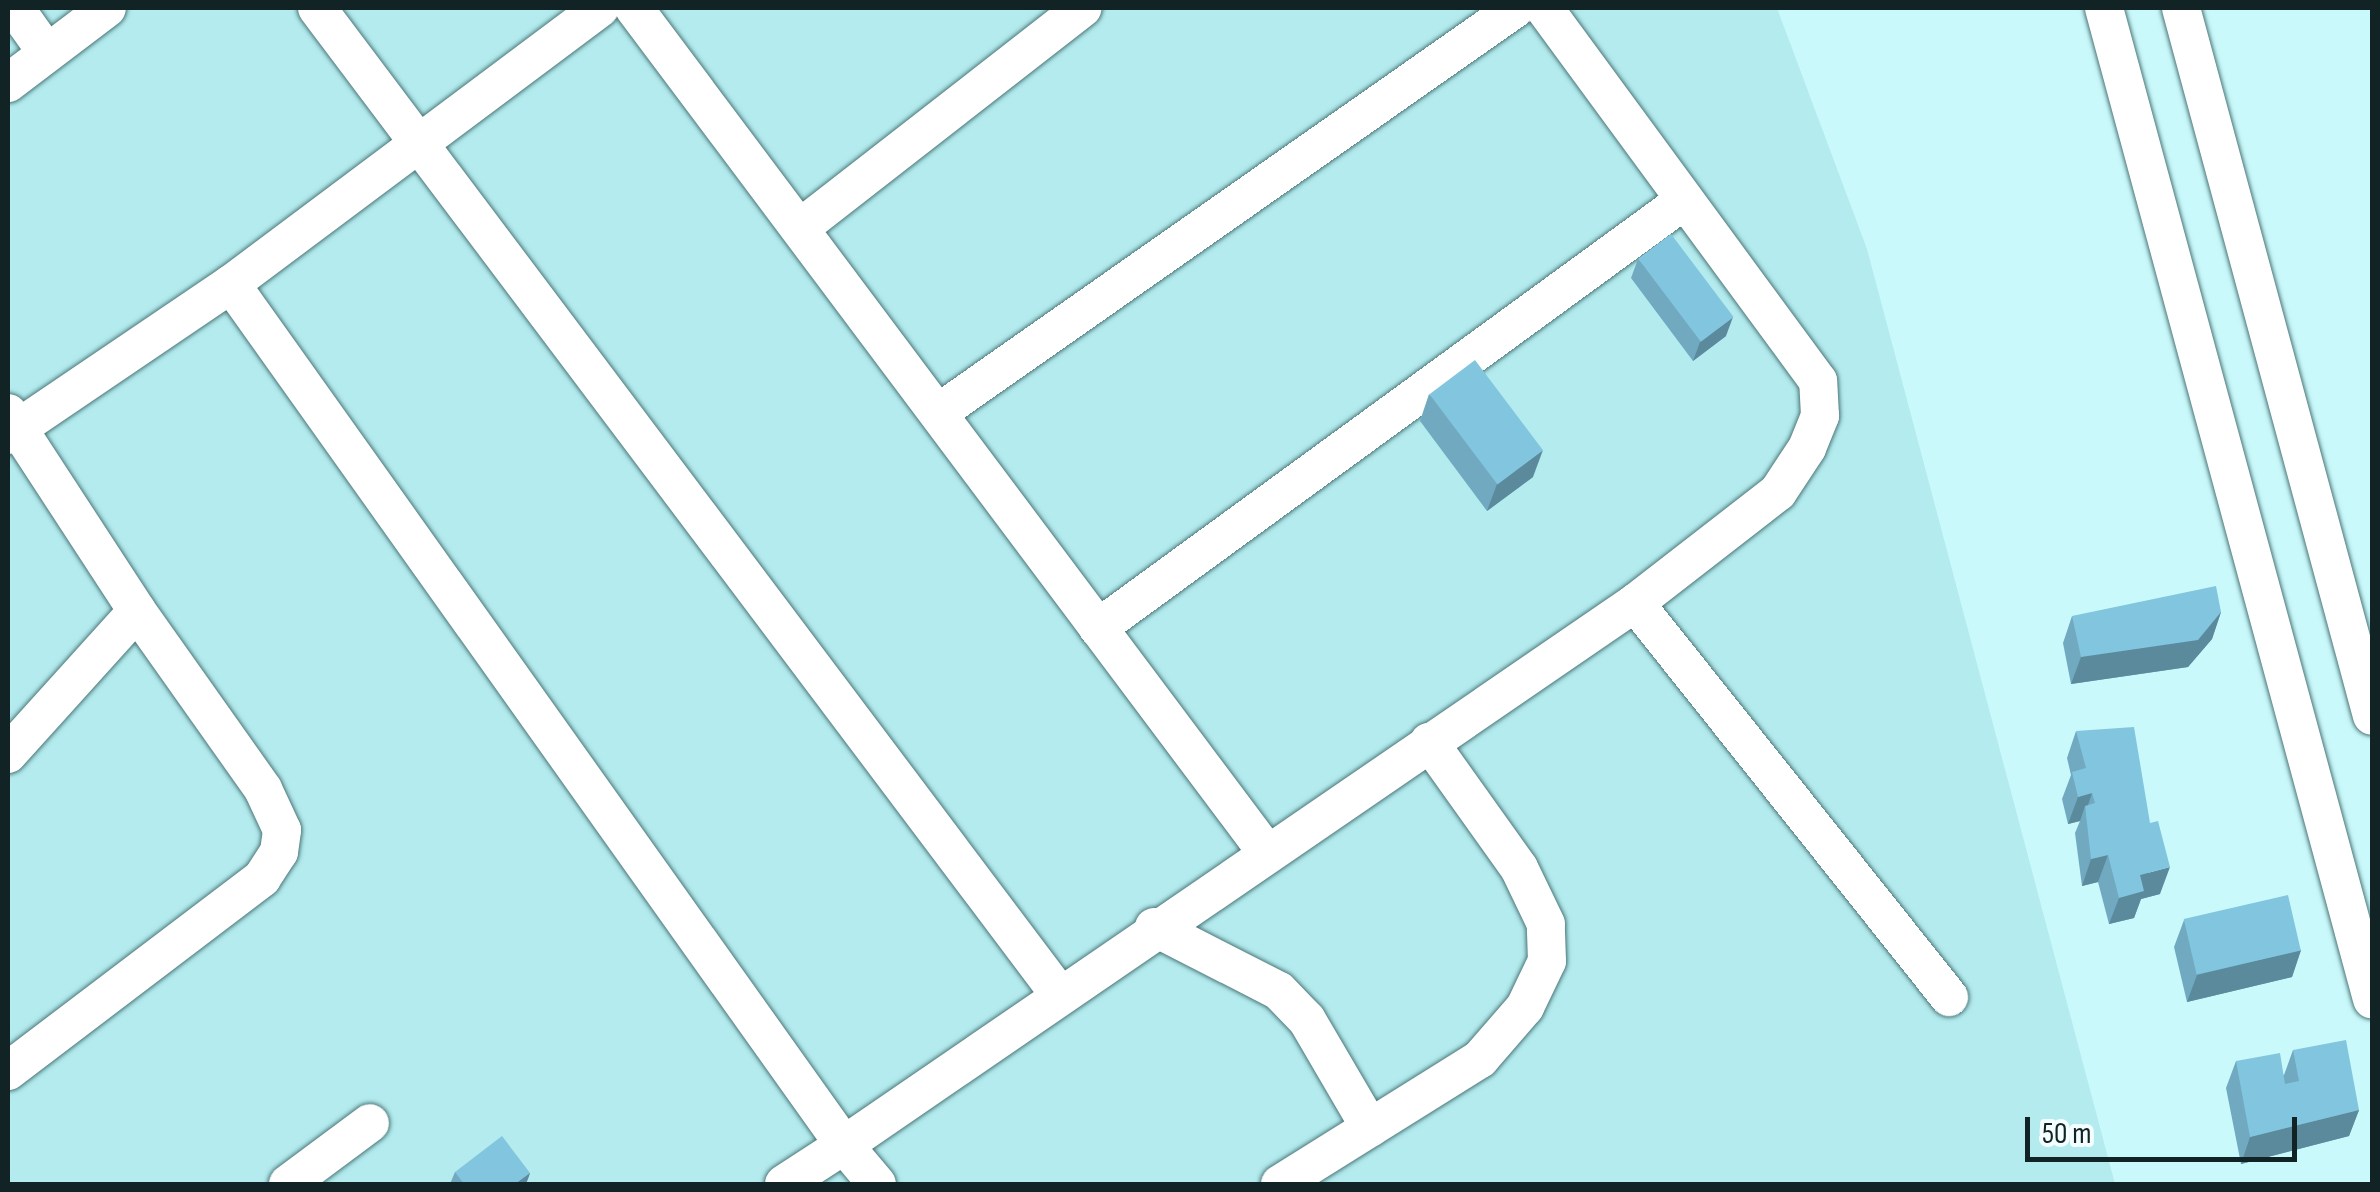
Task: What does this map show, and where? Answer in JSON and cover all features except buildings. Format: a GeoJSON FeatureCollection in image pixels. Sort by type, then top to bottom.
{"type":"FeatureCollection","features":[{"type":"Feature","properties":{"kind":"street"},"geometry":{"type":"LineString","coordinates":[[15,8],[47,54]]}},
{"type":"Feature","properties":{"kind":"street"},"geometry":{"type":"LineString","coordinates":[[8,83],[108,8]]}},
{"type":"Feature","properties":{"kind":"street"},"geometry":{"type":"LineString","coordinates":[[317,8],[412,146],[1059,994]]}},
{"type":"Feature","properties":{"kind":"street"},"geometry":{"type":"LineString","coordinates":[[8,1071],[262,878],[279,852],[282,830],[263,789],[11,425],[231,284],[600,8]]}},
{"type":"Feature","properties":{"kind":"street"},"geometry":{"type":"LineString","coordinates":[[634,8],[1264,849]]}},
{"type":"Feature","properties":{"kind":"street"},"geometry":{"type":"LineString","coordinates":[[800,228],[1083,8]]}},
{"type":"Feature","properties":{"kind":"street"},"geometry":{"type":"LineString","coordinates":[[938,413],[1516,8]]}},
{"type":"Feature","properties":{"kind":"street"},"geometry":{"type":"LineString","coordinates":[[784,1184],[1264,849],[1634,604],[1778,492],[1820,416],[1818,381],[1790,337],[1544,8]]}},
{"type":"Feature","properties":{"kind":"street"},"geometry":{"type":"LineString","coordinates":[[2104,8],[2372,998]]}},
{"type":"Feature","properties":{"kind":"street"},"geometry":{"type":"LineString","coordinates":[[2180,8],[2372,716]]}},
{"type":"Feature","properties":{"kind":"street"},"geometry":{"type":"LineString","coordinates":[[1098,628],[1685,200]]}},
{"type":"Feature","properties":{"kind":"street"},"geometry":{"type":"LineString","coordinates":[[231,284],[844,1145],[877,1184]]}},
{"type":"Feature","properties":{"kind":"street"},"geometry":{"type":"LineString","coordinates":[[1634,604],[1950,997]]}},
{"type":"Feature","properties":{"kind":"street"},"geometry":{"type":"LineString","coordinates":[[8,754],[137,611]]}},
{"type":"Feature","properties":{"kind":"street"},"geometry":{"type":"LineString","coordinates":[[1280,1184],[1480,1059],[1526,1007],[1547,962],[1546,924],[1519,868],[1428,742]]}},
{"type":"Feature","properties":{"kind":"street"},"geometry":{"type":"LineString","coordinates":[[1154,927],[1280,991],[1307,1020],[1370,1128]]}},
{"type":"Feature","properties":{"kind":"street"},"geometry":{"type":"LineString","coordinates":[[288,1184],[370,1124]]}},
{"type":"Feature","properties":{"kind":"shaded area"},"geometry":{"type":"Polygon","coordinates":[[[8,8],[1777,8],[1867,249],[2115,1184],[8,1184],[8,8]]]}}]}
